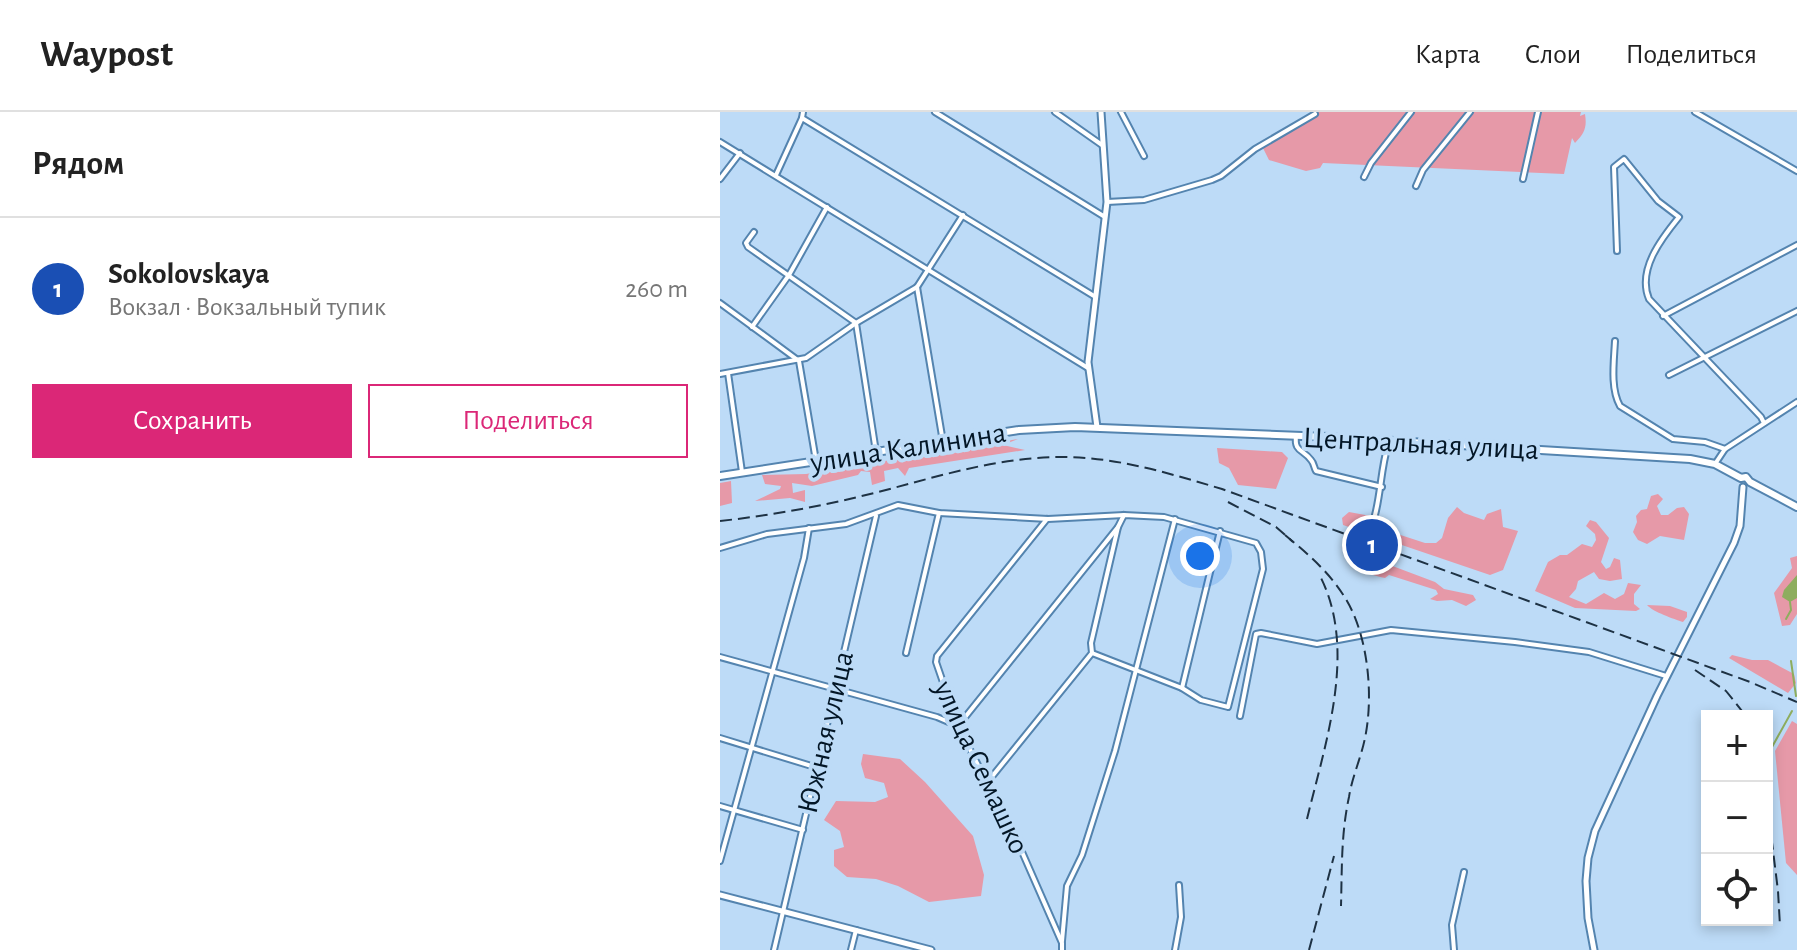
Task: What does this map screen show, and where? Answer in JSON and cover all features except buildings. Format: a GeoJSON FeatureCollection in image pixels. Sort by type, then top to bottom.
{"type":"FeatureCollection","features":[{"type":"Feature","properties":{"kind":"main road","name":"улица Калинина"},"geometry":{"type":"LineString","coordinates":[[720,476],[1019,430],[1097,427]]}},
{"type":"Feature","properties":{"kind":"main road","name":"Центральная улица"},"geometry":{"type":"LineString","coordinates":[[1097,427],[1654,456],[1715,464],[1744,482],[1770,491],[1797,507]]}},
{"type":"Feature","properties":{"kind":"street"},"geometry":{"type":"LineString","coordinates":[[935,112],[1105,217]]}},
{"type":"Feature","properties":{"kind":"street"},"geometry":{"type":"LineString","coordinates":[[1055,112],[1104,146]]}},
{"type":"Feature","properties":{"kind":"street"},"geometry":{"type":"LineString","coordinates":[[1097,427],[1088,368],[1107,202],[1101,112]]}},
{"type":"Feature","properties":{"kind":"street"},"geometry":{"type":"LineString","coordinates":[[1121,112],[1144,156]]}},
{"type":"Feature","properties":{"kind":"street"},"geometry":{"type":"LineString","coordinates":[[1364,177],[1371,163],[1411,112]]}},
{"type":"Feature","properties":{"kind":"street"},"geometry":{"type":"LineString","coordinates":[[1416,186],[1423,170],[1470,112]]}},
{"type":"Feature","properties":{"kind":"street"},"geometry":{"type":"LineString","coordinates":[[1523,179],[1538,112]]}},
{"type":"Feature","properties":{"kind":"street"},"geometry":{"type":"LineString","coordinates":[[1695,112],[1797,171]]}},
{"type":"Feature","properties":{"kind":"street"},"geometry":{"type":"LineString","coordinates":[[1107,202],[1144,200],[1212,180],[1255,149],[1315,114]]}},
{"type":"Feature","properties":{"kind":"street"},"geometry":{"type":"LineString","coordinates":[[776,175],[802,115],[1094,296]]}},
{"type":"Feature","properties":{"kind":"street"},"geometry":{"type":"LineString","coordinates":[[720,142],[1088,368]]}},
{"type":"Feature","properties":{"kind":"street"},"geometry":{"type":"LineString","coordinates":[[720,179],[740,153]]}},
{"type":"Feature","properties":{"kind":"street"},"geometry":{"type":"LineString","coordinates":[[1617,251],[1614,167],[1624,159],[1658,201],[1679,217],[1655,251],[1648,269],[1644,287],[1649,299],[1764,423]]}},
{"type":"Feature","properties":{"kind":"street"},"geometry":{"type":"LineString","coordinates":[[752,327],[789,275],[828,206]]}},
{"type":"Feature","properties":{"kind":"street"},"geometry":{"type":"LineString","coordinates":[[720,374],[799,361],[917,287],[963,215]]}},
{"type":"Feature","properties":{"kind":"street"},"geometry":{"type":"LineString","coordinates":[[754,232],[746,243],[748,247],[856,323],[876,452]]}},
{"type":"Feature","properties":{"kind":"street"},"geometry":{"type":"LineString","coordinates":[[1663,316],[1797,245]]}},
{"type":"Feature","properties":{"kind":"street"},"geometry":{"type":"LineString","coordinates":[[917,287],[943,442]]}},
{"type":"Feature","properties":{"kind":"street"},"geometry":{"type":"LineString","coordinates":[[720,303],[799,361],[816,461]]}},
{"type":"Feature","properties":{"kind":"street"},"geometry":{"type":"LineString","coordinates":[[1669,375],[1797,311]]}},
{"type":"Feature","properties":{"kind":"street"},"geometry":{"type":"LineString","coordinates":[[1615,341],[1614,384],[1620,406],[1673,439],[1705,442],[1725,449]]}},
{"type":"Feature","properties":{"kind":"street"},"geometry":{"type":"LineString","coordinates":[[728,373],[742,472]]}},
{"type":"Feature","properties":{"kind":"street"},"geometry":{"type":"LineString","coordinates":[[1715,464],[1725,449],[1797,402]]}},
{"type":"Feature","properties":{"kind":"street"},"geometry":{"type":"LineString","coordinates":[[1296,436],[1294,445],[1309,457],[1316,471],[1382,487]]}},
{"type":"Feature","properties":{"kind":"street"},"geometry":{"type":"LineString","coordinates":[[1375,515],[1388,445]]}},
{"type":"Feature","properties":{"kind":"street"},"geometry":{"type":"LineString","coordinates":[[1594,950],[1586,900],[1588,858],[1595,831],[1666,676],[1734,543],[1740,526],[1744,482]]}},
{"type":"Feature","properties":{"kind":"street"},"geometry":{"type":"LineString","coordinates":[[720,548],[767,534],[846,524],[898,505],[939,513],[1048,519],[1124,515],[1175,519],[1256,543],[1263,560],[1249,633],[1228,707],[1201,700],[1182,688],[1092,653]]}},
{"type":"Feature","properties":{"kind":"street"},"geometry":{"type":"LineString","coordinates":[[906,653],[939,513]]}},
{"type":"Feature","properties":{"kind":"street","name":"Южная улица"},"geometry":{"type":"LineString","coordinates":[[774,950],[877,515]]}},
{"type":"Feature","properties":{"kind":"street"},"geometry":{"type":"LineString","coordinates":[[720,657],[937,717],[958,726],[1118,527],[1124,515]]}},
{"type":"Feature","properties":{"kind":"street","name":"улица Семашко"},"geometry":{"type":"LineString","coordinates":[[1048,519],[937,656],[936,662],[958,726],[1019,845],[1062,943],[1062,950]]}},
{"type":"Feature","properties":{"kind":"street"},"geometry":{"type":"LineString","coordinates":[[1062,943],[1067,886],[1082,855],[1101,798],[1175,519]]}},
{"type":"Feature","properties":{"kind":"street"},"geometry":{"type":"LineString","coordinates":[[986,784],[1092,653],[1091,643],[1118,527]]}},
{"type":"Feature","properties":{"kind":"street"},"geometry":{"type":"LineString","coordinates":[[720,861],[804,558],[809,528]]}},
{"type":"Feature","properties":{"kind":"street"},"geometry":{"type":"LineString","coordinates":[[1182,688],[1220,531]]}},
{"type":"Feature","properties":{"kind":"street"},"geometry":{"type":"LineString","coordinates":[[1240,716],[1256,634],[1307,643],[1336,641],[1391,630],[1515,642],[1589,652],[1666,676]]}},
{"type":"Feature","properties":{"kind":"street"},"geometry":{"type":"LineString","coordinates":[[720,738],[818,768]]}},
{"type":"Feature","properties":{"kind":"street"},"geometry":{"type":"LineString","coordinates":[[720,806],[803,830]]}},
{"type":"Feature","properties":{"kind":"street"},"geometry":{"type":"LineString","coordinates":[[1454,950],[1452,925],[1464,872]]}},
{"type":"Feature","properties":{"kind":"street"},"geometry":{"type":"LineString","coordinates":[[1175,950],[1181,917],[1179,885]]}},
{"type":"Feature","properties":{"kind":"street"},"geometry":{"type":"LineString","coordinates":[[720,895],[931,950]]}},
{"type":"Feature","properties":{"kind":"street"},"geometry":{"type":"LineString","coordinates":[[851,950],[856,930]]}},
{"type":"Feature","properties":{"kind":"shaded area"},"geometry":{"type":"Polygon","coordinates":[[[1317,112],[1581,112],[1580,116],[1585,114],[1586,123],[1575,143],[1572,138],[1564,174],[1323,163],[1320,168],[1306,171],[1269,160],[1263,148],[1317,112]]]}},
{"type":"Feature","properties":{"kind":"shaded area"},"geometry":{"type":"Polygon","coordinates":[[[1018,439],[1003,445],[1025,450],[909,468],[905,476],[898,468],[884,471],[885,481],[872,485],[870,472],[861,471],[858,475],[812,486],[792,483],[793,493],[805,490],[805,502],[790,498],[755,501],[781,486],[765,484],[762,475],[806,474],[1018,439]]]}},
{"type":"Feature","properties":{"kind":"shaded area"},"geometry":{"type":"Polygon","coordinates":[[[1217,448],[1282,452],[1288,458],[1276,489],[1238,485],[1229,468],[1219,463],[1217,448]]]}},
{"type":"Feature","properties":{"kind":"shaded area"},"geometry":{"type":"Polygon","coordinates":[[[731,481],[732,503],[720,506],[720,483],[731,481]]]}},
{"type":"Feature","properties":{"kind":"shaded area"},"geometry":{"type":"Polygon","coordinates":[[[1658,494],[1663,499],[1657,506],[1661,515],[1684,507],[1689,514],[1684,540],[1660,536],[1647,544],[1638,540],[1633,532],[1636,516],[1647,509],[1651,496],[1658,494]]]}},
{"type":"Feature","properties":{"kind":"shaded area"},"geometry":{"type":"Polygon","coordinates":[[[1457,507],[1484,520],[1487,514],[1501,509],[1503,527],[1518,531],[1503,570],[1490,575],[1343,525],[1342,518],[1349,512],[1376,517],[1376,527],[1425,543],[1436,543],[1442,538],[1448,518],[1457,507]]]}},
{"type":"Feature","properties":{"kind":"shaded area"},"geometry":{"type":"Polygon","coordinates":[[[1590,520],[1596,522],[1609,538],[1601,562],[1606,569],[1614,558],[1620,560],[1622,579],[1599,579],[1594,572],[1578,581],[1569,597],[1586,604],[1604,593],[1615,599],[1624,594],[1628,583],[1641,585],[1634,594],[1634,604],[1640,609],[1575,608],[1535,591],[1548,562],[1560,555],[1567,555],[1582,544],[1592,547],[1596,540],[1595,534],[1586,526],[1590,520]]]}},
{"type":"Feature","properties":{"kind":"shaded area"},"geometry":{"type":"Polygon","coordinates":[[[1342,547],[1435,582],[1444,589],[1473,595],[1476,600],[1466,606],[1452,600],[1430,599],[1438,594],[1436,590],[1389,575],[1385,578],[1364,572],[1353,565],[1342,547]]]}},
{"type":"Feature","properties":{"kind":"shaded area"},"geometry":{"type":"Polygon","coordinates":[[[1797,556],[1797,614],[1790,625],[1782,626],[1774,593],[1792,568],[1790,558],[1797,556]]]}},
{"type":"Feature","properties":{"kind":"shaded area"},"geometry":{"type":"Polygon","coordinates":[[[1797,575],[1797,598],[1790,602],[1782,597],[1797,575]]]}},
{"type":"Feature","properties":{"kind":"shaded area"},"geometry":{"type":"Polygon","coordinates":[[[1647,605],[1670,606],[1687,612],[1687,617],[1683,622],[1647,605]]]}},
{"type":"Feature","properties":{"kind":"shaded area"},"geometry":{"type":"Polygon","coordinates":[[[1732,655],[1768,660],[1794,674],[1796,683],[1788,693],[1729,658],[1732,655]]]}},
{"type":"Feature","properties":{"kind":"shaded area"},"geometry":{"type":"Polygon","coordinates":[[[1792,721],[1797,724],[1797,875],[1786,863],[1775,751],[1792,721]]]}},
{"type":"Feature","properties":{"kind":"shaded area"},"geometry":{"type":"Polygon","coordinates":[[[863,754],[900,759],[973,836],[984,875],[981,896],[929,902],[876,879],[847,877],[834,866],[834,850],[844,847],[840,831],[824,820],[836,801],[875,802],[888,797],[884,783],[865,778],[861,764],[863,754]]]}},
{"type":"Feature","properties":{"kind":"waterway"},"geometry":{"type":"LineString","coordinates":[[1786,619],[1791,610],[1790,602]]}},
{"type":"Feature","properties":{"kind":"waterway"},"geometry":{"type":"LineString","coordinates":[[1791,661],[1796,696]]}},
{"type":"Feature","properties":{"kind":"waterway"},"geometry":{"type":"LineString","coordinates":[[1773,745],[1792,711]]}},
{"type":"Feature","properties":{"kind":"railway"},"geometry":{"type":"LineString","coordinates":[[720,521],[822,505],[996,463],[1067,457],[1107,460],[1222,489],[1750,682],[1797,702]]}},
{"type":"Feature","properties":{"kind":"railway"},"geometry":{"type":"LineString","coordinates":[[1228,502],[1276,527],[1293,542]]}},
{"type":"Feature","properties":{"kind":"railway"},"geometry":{"type":"LineString","coordinates":[[1285,535],[1324,570],[1344,596],[1359,628],[1367,665],[1368,721],[1346,811],[1341,906]]}},
{"type":"Feature","properties":{"kind":"railway"},"geometry":{"type":"LineString","coordinates":[[1307,819],[1329,729],[1337,666],[1337,635],[1331,605],[1320,576]]}},
{"type":"Feature","properties":{"kind":"railway"},"geometry":{"type":"LineString","coordinates":[[1695,670],[1726,691],[1741,710]]}},
{"type":"Feature","properties":{"kind":"railway"},"geometry":{"type":"LineString","coordinates":[[1773,851],[1780,926]]}},
{"type":"Feature","properties":{"kind":"railway"},"geometry":{"type":"LineString","coordinates":[[1309,950],[1334,856]]}},
{"type":"Feature","properties":{"kind":"place","name":"Sokolovskaya"},"geometry":{"type":"Point","coordinates":[1372,545]}}]}
